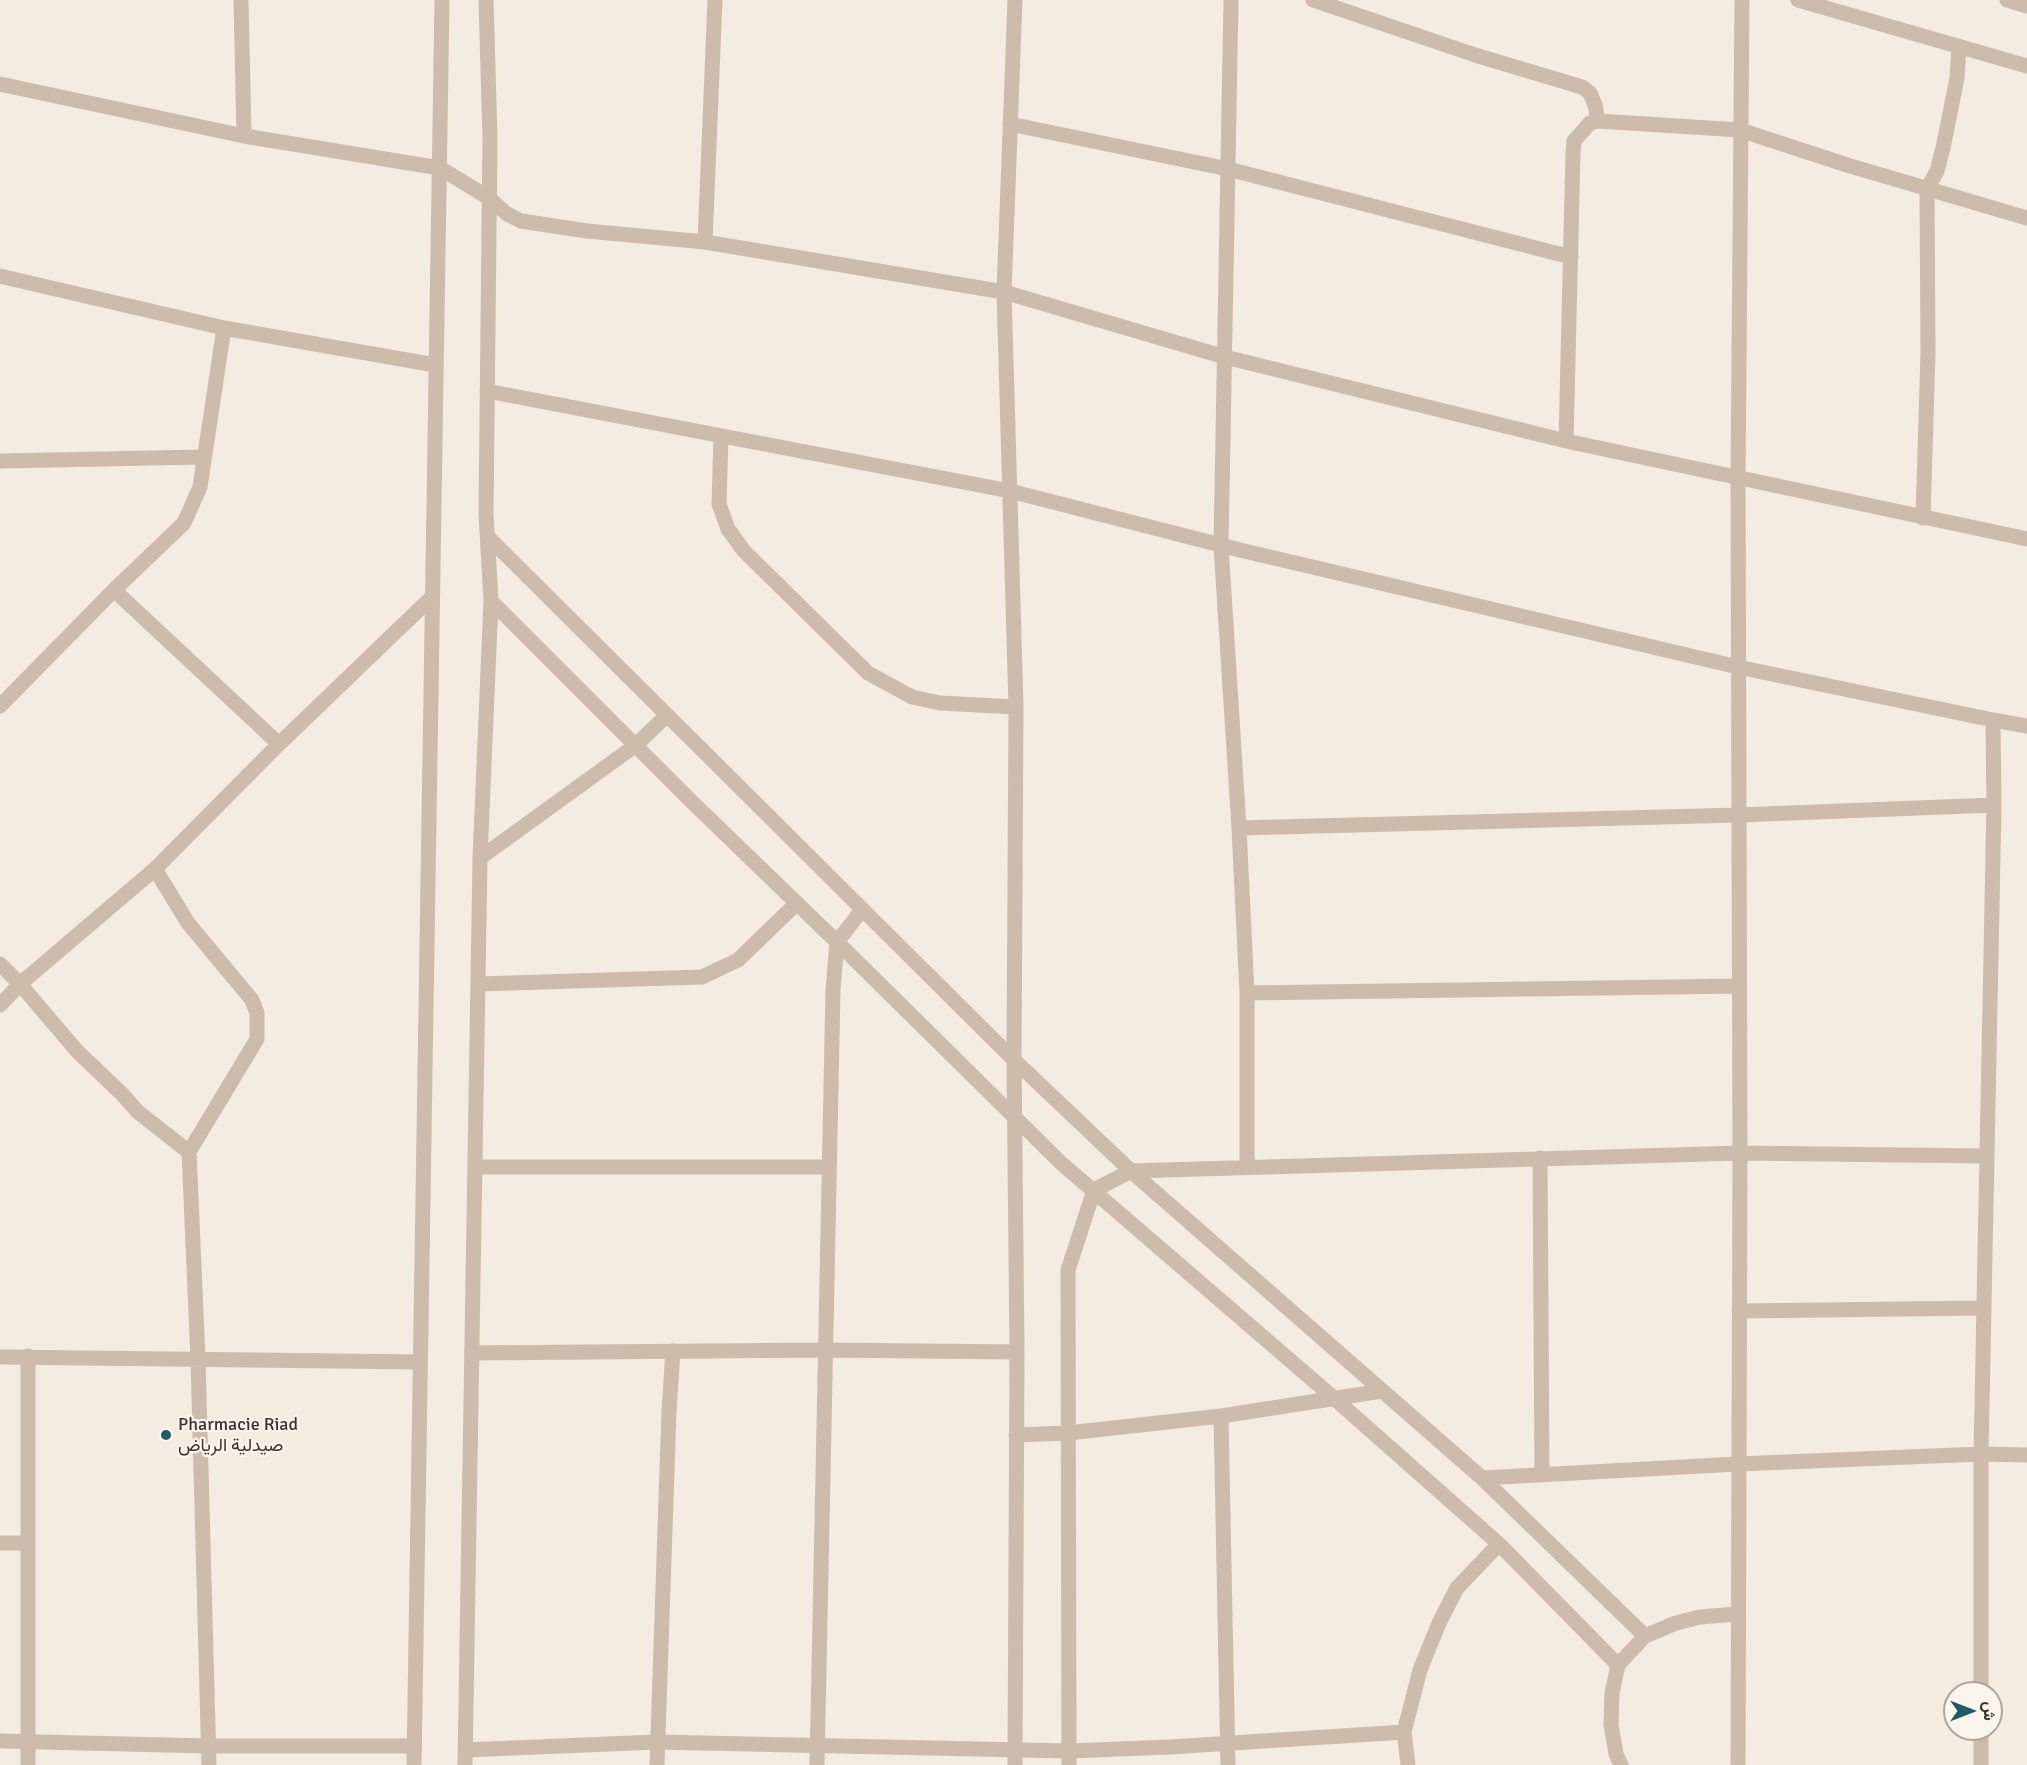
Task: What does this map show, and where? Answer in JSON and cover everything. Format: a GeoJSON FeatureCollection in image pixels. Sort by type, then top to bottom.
{"type":"FeatureCollection","features":[{"type":"Feature","properties":{"kind":"street"},"geometry":{"type":"LineString","coordinates":[[241,0],[244,136]]}},
{"type":"Feature","properties":{"kind":"street"},"geometry":{"type":"LineString","coordinates":[[414,1765],[442,0]]}},
{"type":"Feature","properties":{"kind":"street"},"geometry":{"type":"LineString","coordinates":[[486,0],[490,138],[486,514],[491,602],[480,858],[465,1757],[657,1742],[817,1745],[1015,1758],[1069,1758],[1228,1742],[1404,1732]]}},
{"type":"Feature","properties":{"kind":"street"},"geometry":{"type":"LineString","coordinates":[[705,242],[714,0]]}},
{"type":"Feature","properties":{"kind":"street"},"geometry":{"type":"LineString","coordinates":[[1014,0],[1004,292],[1016,707],[1015,1758]]}},
{"type":"Feature","properties":{"kind":"street"},"geometry":{"type":"LineString","coordinates":[[1231,0],[1221,546],[1247,993],[1247,1167]]}},
{"type":"Feature","properties":{"kind":"street"},"geometry":{"type":"LineString","coordinates":[[1313,0],[1475,55],[1582,87],[1590,93],[1598,121]]}},
{"type":"Feature","properties":{"kind":"street"},"geometry":{"type":"LineString","coordinates":[[1738,1765],[1740,1153],[1738,478],[1742,0]]}},
{"type":"Feature","properties":{"kind":"street"},"geometry":{"type":"LineString","coordinates":[[1798,0],[2027,66]]}},
{"type":"Feature","properties":{"kind":"street"},"geometry":{"type":"LineString","coordinates":[[2007,0],[2027,6]]}},
{"type":"Feature","properties":{"kind":"street"},"geometry":{"type":"LineString","coordinates":[[1923,518],[1928,353],[1927,189],[1937,171],[1943,148],[1957,78],[1959,46]]}},
{"type":"Feature","properties":{"kind":"street"},"geometry":{"type":"LineString","coordinates":[[0,84],[244,136],[440,168],[489,198],[507,214],[520,221],[587,231],[705,242],[1004,292],[1225,357],[1566,441],[2027,539]]}},
{"type":"Feature","properties":{"kind":"street"},"geometry":{"type":"LineString","coordinates":[[1566,441],[1574,141],[1590,123],[1598,121],[1740,130],[2027,218]]}},
{"type":"Feature","properties":{"kind":"street"},"geometry":{"type":"LineString","coordinates":[[1010,124],[1228,169],[1571,257]]}},
{"type":"Feature","properties":{"kind":"street"},"geometry":{"type":"LineString","coordinates":[[0,276],[224,328],[435,364]]}},
{"type":"Feature","properties":{"kind":"street"},"geometry":{"type":"LineString","coordinates":[[0,706],[114,590],[184,523],[200,487],[224,328]]}},
{"type":"Feature","properties":{"kind":"street"},"geometry":{"type":"LineString","coordinates":[[487,391],[1010,491],[1221,546],[1738,667],[2027,726]]}},
{"type":"Feature","properties":{"kind":"street"},"geometry":{"type":"LineString","coordinates":[[721,436],[719,504],[728,529],[744,551],[868,673],[912,697],[940,703],[1016,707]]}},
{"type":"Feature","properties":{"kind":"street"},"geometry":{"type":"LineString","coordinates":[[0,461],[203,457]]}},
{"type":"Feature","properties":{"kind":"street"},"geometry":{"type":"LineString","coordinates":[[489,538],[1014,1060],[1131,1171],[1482,1478],[1645,1636]]}},
{"type":"Feature","properties":{"kind":"street"},"geometry":{"type":"LineString","coordinates":[[114,590],[279,744]]}},
{"type":"Feature","properties":{"kind":"street"},"geometry":{"type":"LineString","coordinates":[[0,1005],[20,984],[155,869],[279,744],[432,597]]}},
{"type":"Feature","properties":{"kind":"street"},"geometry":{"type":"LineString","coordinates":[[491,602],[1015,1120],[1061,1163],[1499,1544],[1618,1665]]}},
{"type":"Feature","properties":{"kind":"street"},"geometry":{"type":"LineString","coordinates":[[480,858],[636,745],[667,715]]}},
{"type":"Feature","properties":{"kind":"street"},"geometry":{"type":"LineString","coordinates":[[1981,1681],[1981,1454],[1994,805],[1993,720]]}},
{"type":"Feature","properties":{"kind":"street"},"geometry":{"type":"LineString","coordinates":[[1239,828],[1739,815],[1994,805]]}},
{"type":"Feature","properties":{"kind":"street"},"geometry":{"type":"LineString","coordinates":[[155,869],[188,923],[252,1000],[257,1013],[257,1039],[189,1152],[198,1359],[208,1765]]}},
{"type":"Feature","properties":{"kind":"street"},"geometry":{"type":"LineString","coordinates":[[478,984],[702,977],[738,960],[797,903]]}},
{"type":"Feature","properties":{"kind":"street"},"geometry":{"type":"LineString","coordinates":[[817,1765],[833,990],[837,942],[862,910]]}},
{"type":"Feature","properties":{"kind":"street"},"geometry":{"type":"LineString","coordinates":[[0,964],[77,1051],[138,1112],[189,1152]]}},
{"type":"Feature","properties":{"kind":"street"},"geometry":{"type":"LineString","coordinates":[[1247,993],[1739,986]]}},
{"type":"Feature","properties":{"kind":"street"},"geometry":{"type":"LineString","coordinates":[[1069,1758],[1068,1270],[1094,1190],[1131,1171],[1740,1153],[1986,1156]]}},
{"type":"Feature","properties":{"kind":"street"},"geometry":{"type":"LineString","coordinates":[[1540,1158],[1542,1474]]}},
{"type":"Feature","properties":{"kind":"street"},"geometry":{"type":"LineString","coordinates":[[475,1167],[829,1167]]}},
{"type":"Feature","properties":{"kind":"street"},"geometry":{"type":"LineString","coordinates":[[1739,1311],[1983,1308]]}},
{"type":"Feature","properties":{"kind":"street"},"geometry":{"type":"LineString","coordinates":[[472,1353],[825,1350],[1017,1352]]}},
{"type":"Feature","properties":{"kind":"street"},"geometry":{"type":"LineString","coordinates":[[657,1765],[673,1351]]}},
{"type":"Feature","properties":{"kind":"street"},"geometry":{"type":"LineString","coordinates":[[28,1356],[28,1765]]}},
{"type":"Feature","properties":{"kind":"street"},"geometry":{"type":"LineString","coordinates":[[0,1357],[420,1362]]}},
{"type":"Feature","properties":{"kind":"street"},"geometry":{"type":"LineString","coordinates":[[1016,1435],[1068,1433],[1221,1416],[1382,1391]]}},
{"type":"Feature","properties":{"kind":"street"},"geometry":{"type":"LineString","coordinates":[[1221,1416],[1228,1765]]}},
{"type":"Feature","properties":{"kind":"street"},"geometry":{"type":"LineString","coordinates":[[1482,1478],[1738,1464],[1981,1454],[2027,1455]]}},
{"type":"Feature","properties":{"kind":"street"},"geometry":{"type":"LineString","coordinates":[[0,1543],[28,1543]]}},
{"type":"Feature","properties":{"kind":"street"},"geometry":{"type":"LineString","coordinates":[[1408,1765],[1404,1732],[1420,1670],[1439,1623],[1457,1588],[1499,1544]]}},
{"type":"Feature","properties":{"kind":"street"},"geometry":{"type":"LineString","coordinates":[[1622,1765],[1616,1754],[1611,1725],[1611,1693],[1618,1665],[1645,1636],[1692,1619],[1737,1614]]}},
{"type":"Feature","properties":{"kind":"street"},"geometry":{"type":"LineString","coordinates":[[1981,1741],[1981,1765]]}},
{"type":"Feature","properties":{"kind":"street"},"geometry":{"type":"LineString","coordinates":[[0,1742],[208,1746],[414,1746]]}},
{"type":"Feature","properties":{"kind":"place","name":"Pharmacie Riad صيدلية الرياض"},"geometry":{"type":"Point","coordinates":[166,1435]}}]}
